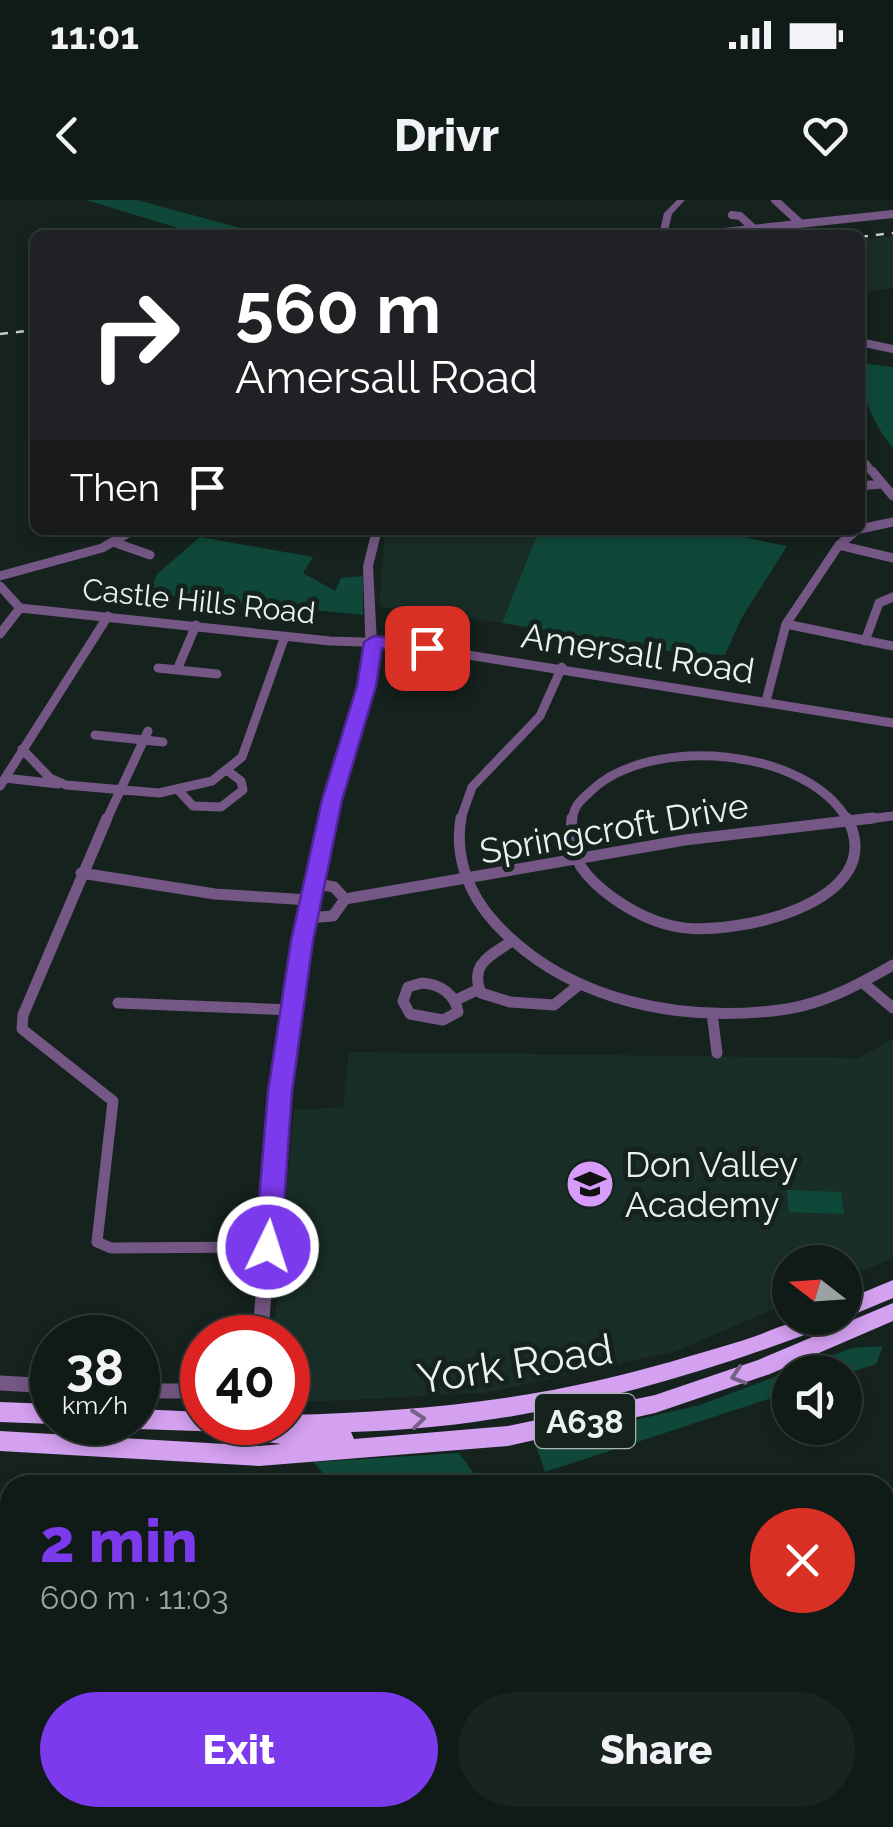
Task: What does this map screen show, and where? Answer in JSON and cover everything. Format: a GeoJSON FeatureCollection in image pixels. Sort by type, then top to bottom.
{"type":"FeatureCollection","features":[{"type":"Feature","properties":{"kind":"highway"},"geometry":{"type":"LineString","coordinates":[[862,1302],[893,1289]]}},
{"type":"Feature","properties":{"kind":"highway","name":"York Road"},"geometry":{"type":"LineString","coordinates":[[0,1441],[260,1456],[508,1436],[654,1404],[763,1368],[893,1312]]}},
{"type":"Feature","properties":{"kind":"highway","name":"York Road"},"geometry":{"type":"LineString","coordinates":[[310,1423],[412,1420],[564,1398],[715,1361],[782,1335]]}},
{"type":"Feature","properties":{"kind":"highway"},"geometry":{"type":"LineString","coordinates":[[0,1412],[30,1413]]}},
{"type":"Feature","properties":{"kind":"highway"},"geometry":{"type":"LineString","coordinates":[[310,1437],[444,1440]]}},
{"type":"Feature","properties":{"kind":"street"},"geometry":{"type":"LineString","coordinates":[[664,230],[668,212],[681,200]]}},
{"type":"Feature","properties":{"kind":"street"},"geometry":{"type":"LineString","coordinates":[[778,202],[792,200]]}},
{"type":"Feature","properties":{"kind":"street"},"geometry":{"type":"LineString","coordinates":[[778,202],[799,222]]}},
{"type":"Feature","properties":{"kind":"street"},"geometry":{"type":"LineString","coordinates":[[733,230],[893,214]]}},
{"type":"Feature","properties":{"kind":"street"},"geometry":{"type":"LineString","coordinates":[[739,215],[752,228]]}},
{"type":"Feature","properties":{"kind":"street"},"geometry":{"type":"LineString","coordinates":[[688,227],[691,230]]}},
{"type":"Feature","properties":{"kind":"street"},"geometry":{"type":"LineString","coordinates":[[865,343],[893,350]]}},
{"type":"Feature","properties":{"kind":"street"},"geometry":{"type":"LineString","coordinates":[[865,463],[893,496]]}},
{"type":"Feature","properties":{"kind":"street"},"geometry":{"type":"LineString","coordinates":[[865,486],[880,484]]}},
{"type":"Feature","properties":{"kind":"street"},"geometry":{"type":"LineString","coordinates":[[865,529],[893,522]]}},
{"type":"Feature","properties":{"kind":"street"},"geometry":{"type":"LineString","coordinates":[[0,576],[41,561],[88,554],[126,535]]}},
{"type":"Feature","properties":{"kind":"street"},"geometry":{"type":"LineString","coordinates":[[262,1315],[280,1092],[306,918],[374,642],[368,566],[375,535]]}},
{"type":"Feature","properties":{"kind":"street"},"geometry":{"type":"LineString","coordinates":[[766,701],[786,624],[839,545],[852,535]]}},
{"type":"Feature","properties":{"kind":"street"},"geometry":{"type":"LineString","coordinates":[[116,543],[150,555]]}},
{"type":"Feature","properties":{"kind":"street"},"geometry":{"type":"LineString","coordinates":[[839,545],[893,558]]}},
{"type":"Feature","properties":{"kind":"street"},"geometry":{"type":"LineString","coordinates":[[0,586],[20,608],[0,634]]}},
{"type":"Feature","properties":{"kind":"street"},"geometry":{"type":"LineString","coordinates":[[866,642],[879,603],[893,597]]}},
{"type":"Feature","properties":{"kind":"street","name":"Castle Hills Road"},"geometry":{"type":"LineString","coordinates":[[20,608],[374,642]]}},
{"type":"Feature","properties":{"kind":"street"},"geometry":{"type":"LineString","coordinates":[[108,616],[2,782],[120,792],[180,792],[228,772],[242,757],[286,636]]}},
{"type":"Feature","properties":{"kind":"street"},"geometry":{"type":"LineString","coordinates":[[786,624],[893,646]]}},
{"type":"Feature","properties":{"kind":"street"},"geometry":{"type":"LineString","coordinates":[[177,670],[196,625]]}},
{"type":"Feature","properties":{"kind":"street","name":"Amersall Road"},"geometry":{"type":"LineString","coordinates":[[374,642],[562,667],[893,722]]}},
{"type":"Feature","properties":{"kind":"street"},"geometry":{"type":"LineString","coordinates":[[562,667],[542,714],[491,761],[472,785],[458,834],[467,880],[480,905],[512,941],[580,984],[646,1005],[712,1013],[792,1008],[893,966]]}},
{"type":"Feature","properties":{"kind":"street"},"geometry":{"type":"LineString","coordinates":[[158,668],[217,674]]}},
{"type":"Feature","properties":{"kind":"street"},"geometry":{"type":"LineString","coordinates":[[95,734],[146,736],[162,742]]}},
{"type":"Feature","properties":{"kind":"street"},"geometry":{"type":"LineString","coordinates":[[146,736],[81,874],[21,1022],[25,1034],[116,1107],[97,1242],[112,1248],[268,1247]]}},
{"type":"Feature","properties":{"kind":"street"},"geometry":{"type":"LineString","coordinates":[[22,749],[34,766],[58,784]]}},
{"type":"Feature","properties":{"kind":"street"},"geometry":{"type":"LineString","coordinates":[[673,756],[706,757],[782,771],[816,787],[840,807],[850,822],[856,848],[854,862],[842,881],[784,916],[731,930],[678,927],[626,910],[594,888],[574,861],[566,830],[573,808],[586,790],[624,766],[673,756]]}},
{"type":"Feature","properties":{"kind":"street"},"geometry":{"type":"LineString","coordinates":[[180,792],[191,806],[224,806],[243,790],[241,781],[228,772]]}},
{"type":"Feature","properties":{"kind":"street","name":"Springcroft Drive"},"geometry":{"type":"LineString","coordinates":[[306,918],[333,916],[345,899],[684,840],[893,816]]}},
{"type":"Feature","properties":{"kind":"street"},"geometry":{"type":"LineString","coordinates":[[81,874],[215,894],[309,900]]}},
{"type":"Feature","properties":{"kind":"street"},"geometry":{"type":"LineString","coordinates":[[312,883],[334,887],[345,899]]}},
{"type":"Feature","properties":{"kind":"street"},"geometry":{"type":"LineString","coordinates":[[512,941],[479,964],[475,978],[487,996],[554,1005],[580,984]]}},
{"type":"Feature","properties":{"kind":"street"},"geometry":{"type":"LineString","coordinates":[[421,982],[443,988],[456,1000],[458,1012],[443,1020],[410,1014],[403,1002],[408,987],[421,982]]}},
{"type":"Feature","properties":{"kind":"street"},"geometry":{"type":"LineString","coordinates":[[862,982],[893,1008]]}},
{"type":"Feature","properties":{"kind":"street"},"geometry":{"type":"LineString","coordinates":[[456,1000],[479,989]]}},
{"type":"Feature","properties":{"kind":"street"},"geometry":{"type":"LineString","coordinates":[[118,1003],[293,1010]]}},
{"type":"Feature","properties":{"kind":"street"},"geometry":{"type":"LineString","coordinates":[[712,1013],[717,1053]]}},
{"type":"Feature","properties":{"kind":"street"},"geometry":{"type":"LineString","coordinates":[[0,1382],[30,1384]]}},
{"type":"Feature","properties":{"kind":"street"},"geometry":{"type":"LineString","coordinates":[[257,1445],[260,1456]]}},
{"type":"Feature","properties":{"kind":"shaded area"},"geometry":{"type":"Polygon","coordinates":[[[893,236],[893,288],[865,291],[865,239],[893,236]]]}},
{"type":"Feature","properties":{"kind":"shaded area"},"geometry":{"type":"Polygon","coordinates":[[[385,535],[537,535],[502,623],[379,607],[385,535]]]}},
{"type":"Feature","properties":{"kind":"shaded area","name":"Don Valley Academy"},"geometry":{"type":"Polygon","coordinates":[[[893,1039],[893,1258],[862,1272],[862,1245],[772,1245],[772,1310],[677,1351],[484,1393],[310,1402],[310,1315],[275,1315],[294,1110],[343,1107],[349,1052],[858,1058],[893,1039]]]}},
{"type":"Feature","properties":{"kind":"green space"},"geometry":{"type":"Polygon","coordinates":[[[86,200],[137,200],[248,230],[185,230],[86,200]]]}},
{"type":"Feature","properties":{"kind":"green space"},"geometry":{"type":"Polygon","coordinates":[[[865,364],[893,367],[893,448],[869,408],[865,364]]]}},
{"type":"Feature","properties":{"kind":"green space"},"geometry":{"type":"Polygon","coordinates":[[[537,535],[733,535],[787,546],[741,619],[725,655],[674,652],[502,623],[537,535]]]}},
{"type":"Feature","properties":{"kind":"green space"},"geometry":{"type":"Polygon","coordinates":[[[200,537],[313,557],[303,573],[335,591],[341,578],[363,576],[363,615],[149,594],[157,574],[200,537]]]}},
{"type":"Feature","properties":{"kind":"green space"},"geometry":{"type":"Polygon","coordinates":[[[787,1190],[841,1192],[844,1214],[789,1212],[787,1190]]]}},
{"type":"Feature","properties":{"kind":"green space"},"geometry":{"type":"Polygon","coordinates":[[[883,1346],[876,1364],[862,1369],[862,1355],[833,1355],[852,1348],[883,1346]]]}},
{"type":"Feature","properties":{"kind":"green space"},"geometry":{"type":"Polygon","coordinates":[[[772,1378],[772,1398],[545,1472],[535,1443],[700,1405],[772,1378]]]}},
{"type":"Feature","properties":{"kind":"green space"},"geometry":{"type":"Polygon","coordinates":[[[459,1453],[475,1475],[324,1475],[314,1462],[459,1453]]]}},
{"type":"Feature","properties":{"kind":"railway"},"geometry":{"type":"LineString","coordinates":[[865,236],[893,233]]}},
{"type":"Feature","properties":{"kind":"railway"},"geometry":{"type":"LineString","coordinates":[[0,334],[30,331]]}},
{"type":"Feature","properties":{"kind":"place","name":"Don Valley Academy"},"geometry":{"type":"Point","coordinates":[590,1184]}},
{"type":"Feature","properties":{"kind":"route"},"geometry":{"type":"LineString","coordinates":[[268,1247],[280,1092],[312,883],[332,800],[366,686],[374,642],[427,648]]}}]}
